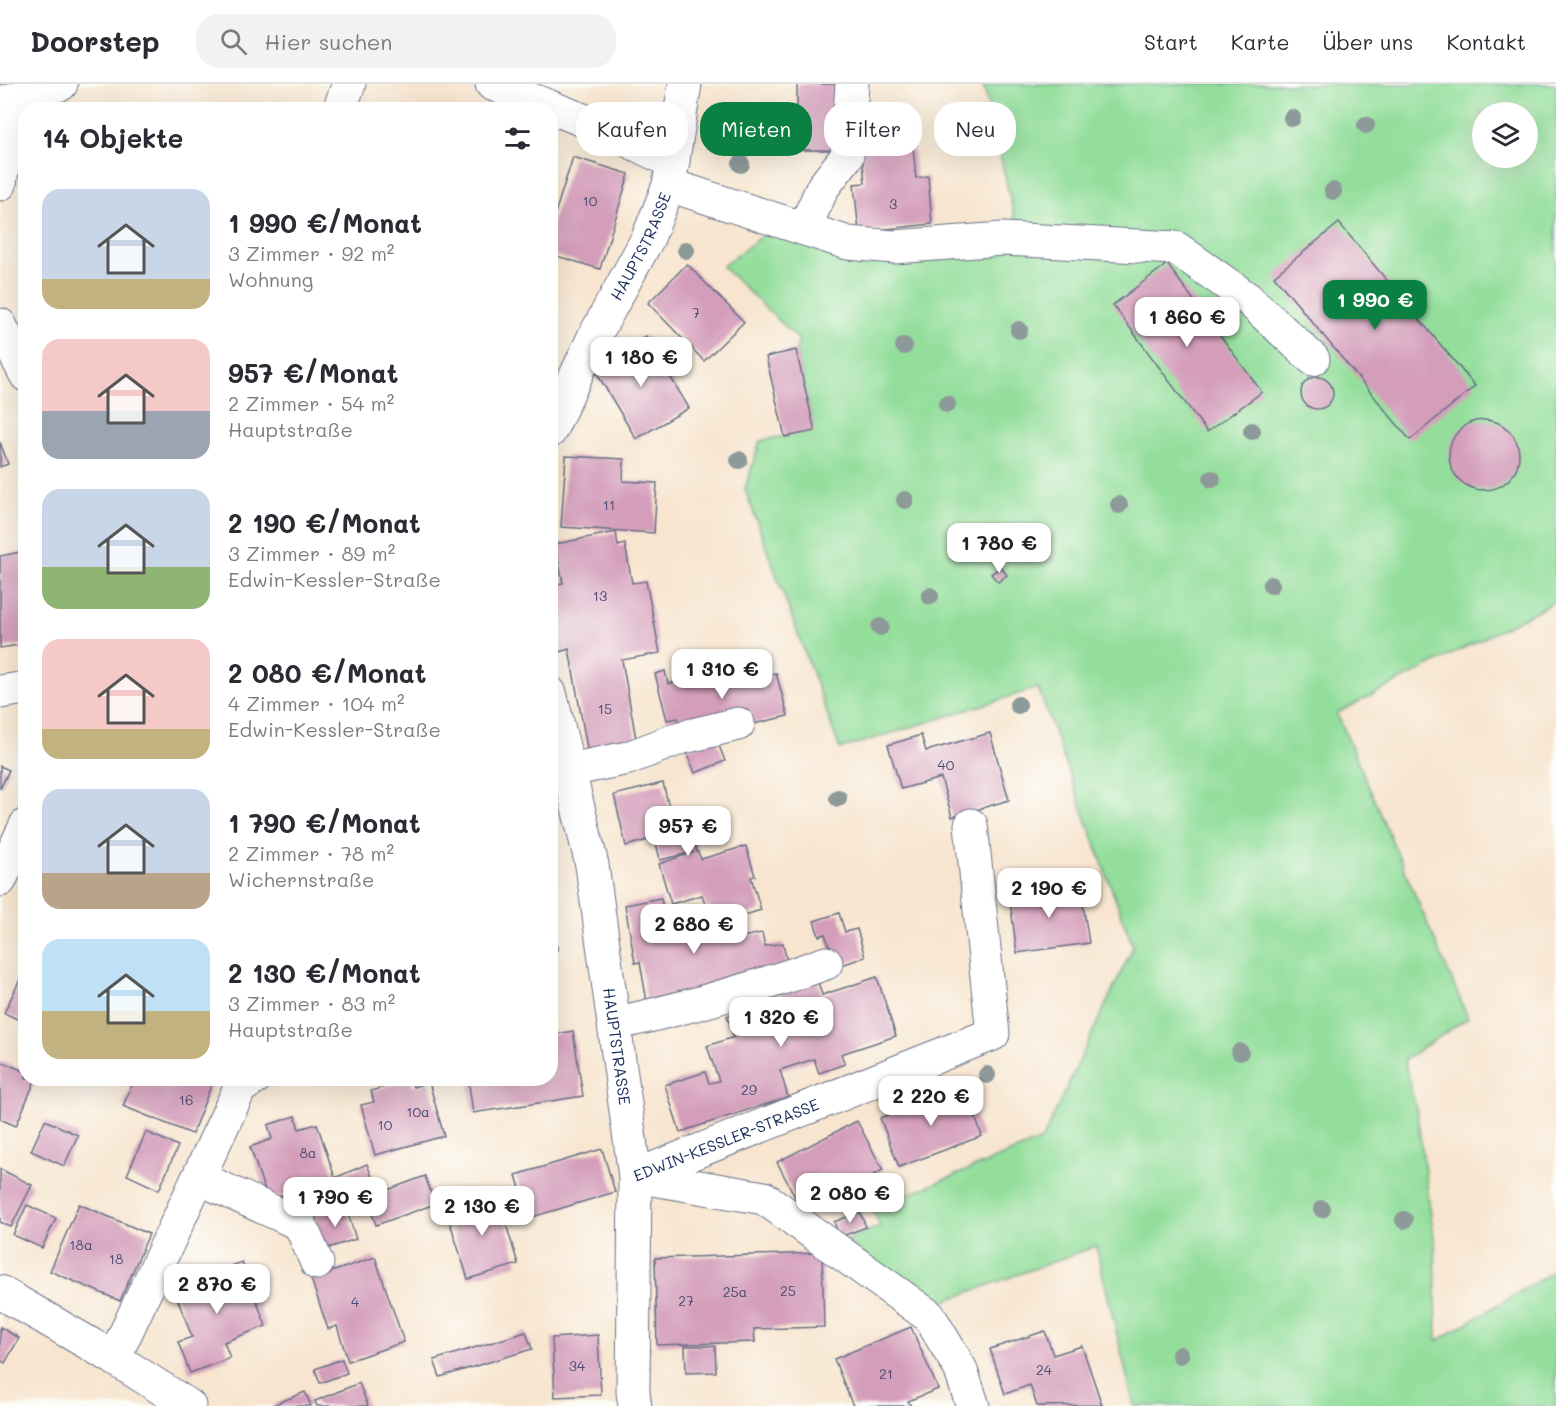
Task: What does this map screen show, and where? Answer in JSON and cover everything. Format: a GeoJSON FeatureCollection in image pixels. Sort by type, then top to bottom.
{"type":"FeatureCollection","features":[{"type":"Feature","properties":{"kind":"street"},"geometry":{"type":"LineString","coordinates":[[0,184],[7,101],[62,84]]}},
{"type":"Feature","properties":{"kind":"street"},"geometry":{"type":"LineString","coordinates":[[342,102],[349,84]]}},
{"type":"Feature","properties":{"kind":"street"},"geometry":{"type":"LineString","coordinates":[[492,84],[537,102]]}},
{"type":"Feature","properties":{"kind":"street","name":"HAUPTSTRASSE"},"geometry":{"type":"LineString","coordinates":[[558,414],[593,339],[648,238],[671,174],[685,84]]}},
{"type":"Feature","properties":{"kind":"street"},"geometry":{"type":"LineString","coordinates":[[804,229],[823,187],[847,156],[852,84]]}},
{"type":"Feature","properties":{"kind":"street"},"geometry":{"type":"LineString","coordinates":[[558,110],[598,126],[671,174],[804,229],[848,243],[894,247],[1003,239],[1176,248],[1248,299],[1313,359]]}},
{"type":"Feature","properties":{"kind":"street"},"geometry":{"type":"LineString","coordinates":[[0,325],[18,360]]}},
{"type":"Feature","properties":{"kind":"street"},"geometry":{"type":"LineString","coordinates":[[0,692],[18,689]]}},
{"type":"Feature","properties":{"kind":"street"},"geometry":{"type":"LineString","coordinates":[[569,770],[628,758],[680,738],[738,724]]}},
{"type":"Feature","properties":{"kind":"street","name":"HAUPTSTRASSE"},"geometry":{"type":"LineString","coordinates":[[558,725],[592,865],[635,1176],[633,1392],[635,1406]]}},
{"type":"Feature","properties":{"kind":"street","name":"EDWIN-KESSLER-STRASSE"},"geometry":{"type":"LineString","coordinates":[[635,1176],[993,1034],[971,825]]}},
{"type":"Feature","properties":{"kind":"street"},"geometry":{"type":"LineString","coordinates":[[0,880],[18,842]]}},
{"type":"Feature","properties":{"kind":"street"},"geometry":{"type":"LineString","coordinates":[[0,889],[18,888]]}},
{"type":"Feature","properties":{"kind":"street"},"geometry":{"type":"LineString","coordinates":[[614,1024],[690,1006],[785,978],[826,963]]}},
{"type":"Feature","properties":{"kind":"street"},"geometry":{"type":"LineString","coordinates":[[114,1358],[240,1088],[243,1086]]}},
{"type":"Feature","properties":{"kind":"street","name":"EDWIN-KESSLER-STRASSE"},"geometry":{"type":"LineString","coordinates":[[635,1176],[764,1198],[929,1316],[960,1368],[973,1406]]}},
{"type":"Feature","properties":{"kind":"street"},"geometry":{"type":"LineString","coordinates":[[199,1178],[300,1224],[317,1263]]}},
{"type":"Feature","properties":{"kind":"street"},"geometry":{"type":"LineString","coordinates":[[0,1292],[114,1358],[189,1406]]}},
{"type":"Feature","properties":{"kind":"green space"},"geometry":{"type":"Polygon","coordinates":[[[983,84],[1556,84],[1556,601],[1337,713],[1468,1018],[1404,1060],[1417,1113],[1435,1245],[1437,1341],[1556,1270],[1556,1406],[1134,1406],[1096,1246],[934,1305],[845,1241],[880,1226],[872,1209],[1042,1140],[1133,947],[1038,688],[840,749],[745,489],[760,441],[814,430],[796,350],[799,340],[722,266],[769,231],[845,253],[1017,227],[1000,156],[1016,156],[1016,102],[987,102],[983,84]]]}},
{"type":"Feature","properties":{"kind":"building"},"geometry":{"type":"Polygon","coordinates":[[[797,84],[840,84],[840,102],[824,102],[824,150],[812,150],[812,102],[797,102],[797,84]]]}},
{"type":"Feature","properties":{"kind":"building"},"geometry":{"type":"Polygon","coordinates":[[[862,156],[914,156],[916,178],[928,176],[932,224],[859,232],[854,184],[865,183],[862,156]]]}},
{"type":"Feature","properties":{"kind":"building"},"geometry":{"type":"Polygon","coordinates":[[[573,157],[629,174],[600,269],[558,256],[558,204],[573,157]]]}},
{"type":"Feature","properties":{"kind":"building"},"geometry":{"type":"Polygon","coordinates":[[[1339,223],[1475,386],[1410,440],[1274,276],[1339,223]]]}},
{"type":"Feature","properties":{"kind":"building"},"geometry":{"type":"Polygon","coordinates":[[[687,264],[744,322],[704,361],[648,303],[687,264]]]}},
{"type":"Feature","properties":{"kind":"building"},"geometry":{"type":"Polygon","coordinates":[[[1167,264],[1262,392],[1207,432],[1113,305],[1167,264]]]}},
{"type":"Feature","properties":{"kind":"building"},"geometry":{"type":"Polygon","coordinates":[[[646,336],[689,408],[636,439],[593,367],[646,336]]]}},
{"type":"Feature","properties":{"kind":"building"},"geometry":{"type":"Polygon","coordinates":[[[796,350],[815,431],[785,437],[766,357],[796,350]]]}},
{"type":"Feature","properties":{"kind":"building"},"geometry":{"type":"Polygon","coordinates":[[[1317,377],[1329,381],[1333,393],[1329,405],[1317,409],[1305,405],[1301,393],[1305,381],[1317,377]]]}},
{"type":"Feature","properties":{"kind":"building"},"geometry":{"type":"Polygon","coordinates":[[[1484,420],[1497,423],[1509,430],[1516,442],[1519,455],[1516,468],[1509,480],[1497,487],[1484,490],[1471,487],[1459,480],[1452,468],[1449,455],[1452,442],[1459,430],[1471,423],[1484,420]]]}},
{"type":"Feature","properties":{"kind":"building"},"geometry":{"type":"Polygon","coordinates":[[[0,442],[8,464],[0,467],[0,442]]]}},
{"type":"Feature","properties":{"kind":"building"},"geometry":{"type":"Polygon","coordinates":[[[566,456],[624,459],[623,481],[657,483],[654,533],[561,527],[566,456]]]}},
{"type":"Feature","properties":{"kind":"building"},"geometry":{"type":"Polygon","coordinates":[[[616,532],[618,546],[625,544],[632,583],[646,581],[660,653],[622,660],[638,750],[589,759],[569,649],[559,652],[558,647],[558,584],[563,583],[558,559],[558,543],[616,532]]]}},
{"type":"Feature","properties":{"kind":"building"},"geometry":{"type":"Polygon","coordinates":[[[18,553],[18,645],[0,648],[0,556],[18,553]]]}},
{"type":"Feature","properties":{"kind":"building"},"geometry":{"type":"Polygon","coordinates":[[[1001,567],[1007,575],[998,582],[991,574],[1001,567]]]}},
{"type":"Feature","properties":{"kind":"building"},"geometry":{"type":"Polygon","coordinates":[[[734,666],[738,682],[776,673],[788,716],[749,725],[681,728],[678,718],[667,720],[655,674],[665,671],[668,684],[734,666]]]}},
{"type":"Feature","properties":{"kind":"building"},"geometry":{"type":"Polygon","coordinates":[[[990,733],[1009,800],[952,817],[941,778],[901,789],[888,745],[921,735],[926,751],[990,733]]]}},
{"type":"Feature","properties":{"kind":"building"},"geometry":{"type":"Polygon","coordinates":[[[716,738],[725,761],[695,773],[686,750],[716,738]]]}},
{"type":"Feature","properties":{"kind":"building"},"geometry":{"type":"Polygon","coordinates":[[[0,766],[9,770],[0,789],[0,766]]]}},
{"type":"Feature","properties":{"kind":"building"},"geometry":{"type":"Polygon","coordinates":[[[663,783],[675,831],[691,827],[701,859],[746,846],[755,876],[751,877],[761,910],[716,924],[710,906],[706,907],[702,895],[671,904],[659,864],[694,852],[660,860],[655,838],[626,846],[614,795],[663,783]]]}},
{"type":"Feature","properties":{"kind":"building"},"geometry":{"type":"Polygon","coordinates":[[[1080,884],[1089,943],[1017,953],[1009,894],[1080,884]]]}},
{"type":"Feature","properties":{"kind":"building"},"geometry":{"type":"Polygon","coordinates":[[[661,898],[664,914],[697,908],[704,944],[762,933],[765,946],[783,943],[789,972],[648,1008],[640,962],[635,963],[625,905],[661,898]]]}},
{"type":"Feature","properties":{"kind":"building"},"geometry":{"type":"Polygon","coordinates":[[[839,913],[845,932],[857,929],[865,957],[836,967],[825,934],[819,936],[814,921],[839,913]]]}},
{"type":"Feature","properties":{"kind":"building"},"geometry":{"type":"Polygon","coordinates":[[[816,975],[822,995],[877,977],[896,1036],[841,1054],[845,1064],[819,1073],[814,1059],[780,1070],[788,1097],[680,1132],[665,1085],[705,1072],[709,1083],[719,1081],[707,1046],[734,1037],[727,1016],[753,1008],[757,1023],[764,1021],[759,1003],[781,996],[779,988],[816,975]]]}},
{"type":"Feature","properties":{"kind":"building"},"geometry":{"type":"Polygon","coordinates":[[[18,984],[18,1019],[4,1013],[18,984]]]}},
{"type":"Feature","properties":{"kind":"building"},"geometry":{"type":"Polygon","coordinates":[[[573,1031],[583,1096],[473,1113],[469,1086],[558,1086],[558,1034],[573,1031]]]}},
{"type":"Feature","properties":{"kind":"building"},"geometry":{"type":"Polygon","coordinates":[[[0,1061],[18,1069],[18,1086],[33,1086],[16,1126],[0,1119],[0,1061]]]}},
{"type":"Feature","properties":{"kind":"building"},"geometry":{"type":"Polygon","coordinates":[[[132,1086],[211,1086],[192,1134],[123,1106],[132,1086]]]}},
{"type":"Feature","properties":{"kind":"building"},"geometry":{"type":"Polygon","coordinates":[[[388,1086],[430,1086],[444,1136],[375,1155],[361,1105],[374,1102],[371,1091],[388,1086]]]}},
{"type":"Feature","properties":{"kind":"building"},"geometry":{"type":"Polygon","coordinates":[[[964,1086],[982,1136],[899,1167],[880,1118],[964,1086]]]}},
{"type":"Feature","properties":{"kind":"building"},"geometry":{"type":"Polygon","coordinates":[[[295,1116],[299,1129],[317,1124],[335,1178],[268,1200],[250,1147],[272,1139],[268,1125],[295,1116]]]}},
{"type":"Feature","properties":{"kind":"building"},"geometry":{"type":"Polygon","coordinates":[[[45,1120],[78,1135],[64,1166],[31,1151],[45,1120]]]}},
{"type":"Feature","properties":{"kind":"building"},"geometry":{"type":"Polygon","coordinates":[[[857,1121],[883,1170],[803,1212],[777,1162],[857,1121]]]}},
{"type":"Feature","properties":{"kind":"building"},"geometry":{"type":"Polygon","coordinates":[[[146,1132],[178,1146],[159,1190],[127,1175],[146,1132]]]}},
{"type":"Feature","properties":{"kind":"building"},"geometry":{"type":"Polygon","coordinates":[[[602,1149],[615,1192],[529,1218],[516,1175],[602,1149]]]}},
{"type":"Feature","properties":{"kind":"building"},"geometry":{"type":"Polygon","coordinates":[[[367,1164],[378,1192],[346,1204],[335,1178],[367,1164]]]}},
{"type":"Feature","properties":{"kind":"building"},"geometry":{"type":"Polygon","coordinates":[[[0,1169],[32,1185],[11,1227],[0,1222],[0,1169]]]}},
{"type":"Feature","properties":{"kind":"building"},"geometry":{"type":"Polygon","coordinates":[[[425,1176],[435,1204],[376,1225],[366,1198],[425,1176]]]}},
{"type":"Feature","properties":{"kind":"building"},"geometry":{"type":"Polygon","coordinates":[[[497,1194],[518,1264],[468,1279],[446,1210],[497,1194]]]}},
{"type":"Feature","properties":{"kind":"building"},"geometry":{"type":"Polygon","coordinates":[[[79,1204],[149,1234],[120,1301],[50,1271],[79,1204]]]}},
{"type":"Feature","properties":{"kind":"building"},"geometry":{"type":"Polygon","coordinates":[[[27,1205],[56,1218],[42,1248],[13,1235],[27,1205]]]}},
{"type":"Feature","properties":{"kind":"building"},"geometry":{"type":"Polygon","coordinates":[[[346,1207],[356,1239],[325,1249],[314,1217],[346,1207]]]}},
{"type":"Feature","properties":{"kind":"building"},"geometry":{"type":"Polygon","coordinates":[[[860,1212],[866,1227],[840,1237],[834,1222],[860,1212]]]}},
{"type":"Feature","properties":{"kind":"building"},"geometry":{"type":"Polygon","coordinates":[[[822,1253],[824,1327],[754,1329],[755,1342],[657,1345],[655,1258],[822,1253]]]}},
{"type":"Feature","properties":{"kind":"building"},"geometry":{"type":"Polygon","coordinates":[[[375,1257],[404,1342],[348,1361],[337,1326],[328,1329],[311,1279],[375,1257]]]}},
{"type":"Feature","properties":{"kind":"building"},"geometry":{"type":"Polygon","coordinates":[[[242,1262],[266,1326],[224,1342],[230,1358],[190,1373],[178,1342],[192,1337],[173,1287],[242,1262]]]}},
{"type":"Feature","properties":{"kind":"building"},"geometry":{"type":"Polygon","coordinates":[[[0,1327],[19,1338],[5,1363],[0,1360],[0,1327]]]}},
{"type":"Feature","properties":{"kind":"building"},"geometry":{"type":"Polygon","coordinates":[[[911,1327],[938,1389],[908,1401],[911,1406],[853,1406],[834,1359],[911,1327]]]}},
{"type":"Feature","properties":{"kind":"building"},"geometry":{"type":"Polygon","coordinates":[[[1045,1331],[1053,1355],[1082,1346],[1102,1405],[1037,1406],[1030,1385],[1005,1394],[990,1349],[1045,1331]]]}},
{"type":"Feature","properties":{"kind":"building"},"geometry":{"type":"Polygon","coordinates":[[[526,1332],[532,1349],[440,1377],[434,1360],[526,1332]]]}},
{"type":"Feature","properties":{"kind":"building"},"geometry":{"type":"Polygon","coordinates":[[[598,1335],[601,1395],[555,1397],[552,1338],[598,1335]]]}},
{"type":"Feature","properties":{"kind":"building"},"geometry":{"type":"Polygon","coordinates":[[[685,1346],[715,1346],[716,1372],[686,1373],[685,1346]]]}},
{"type":"Feature","properties":{"kind":"building"},"geometry":{"type":"Polygon","coordinates":[[[342,1359],[347,1373],[320,1383],[315,1369],[342,1359]]]}},
{"type":"Feature","properties":{"kind":"building"},"geometry":{"type":"Polygon","coordinates":[[[359,1383],[368,1406],[317,1406],[315,1401],[359,1383]]]}},
{"type":"Feature","properties":{"kind":"building"},"geometry":{"type":"Polygon","coordinates":[[[305,1392],[311,1406],[270,1406],[305,1392]]]}}]}
